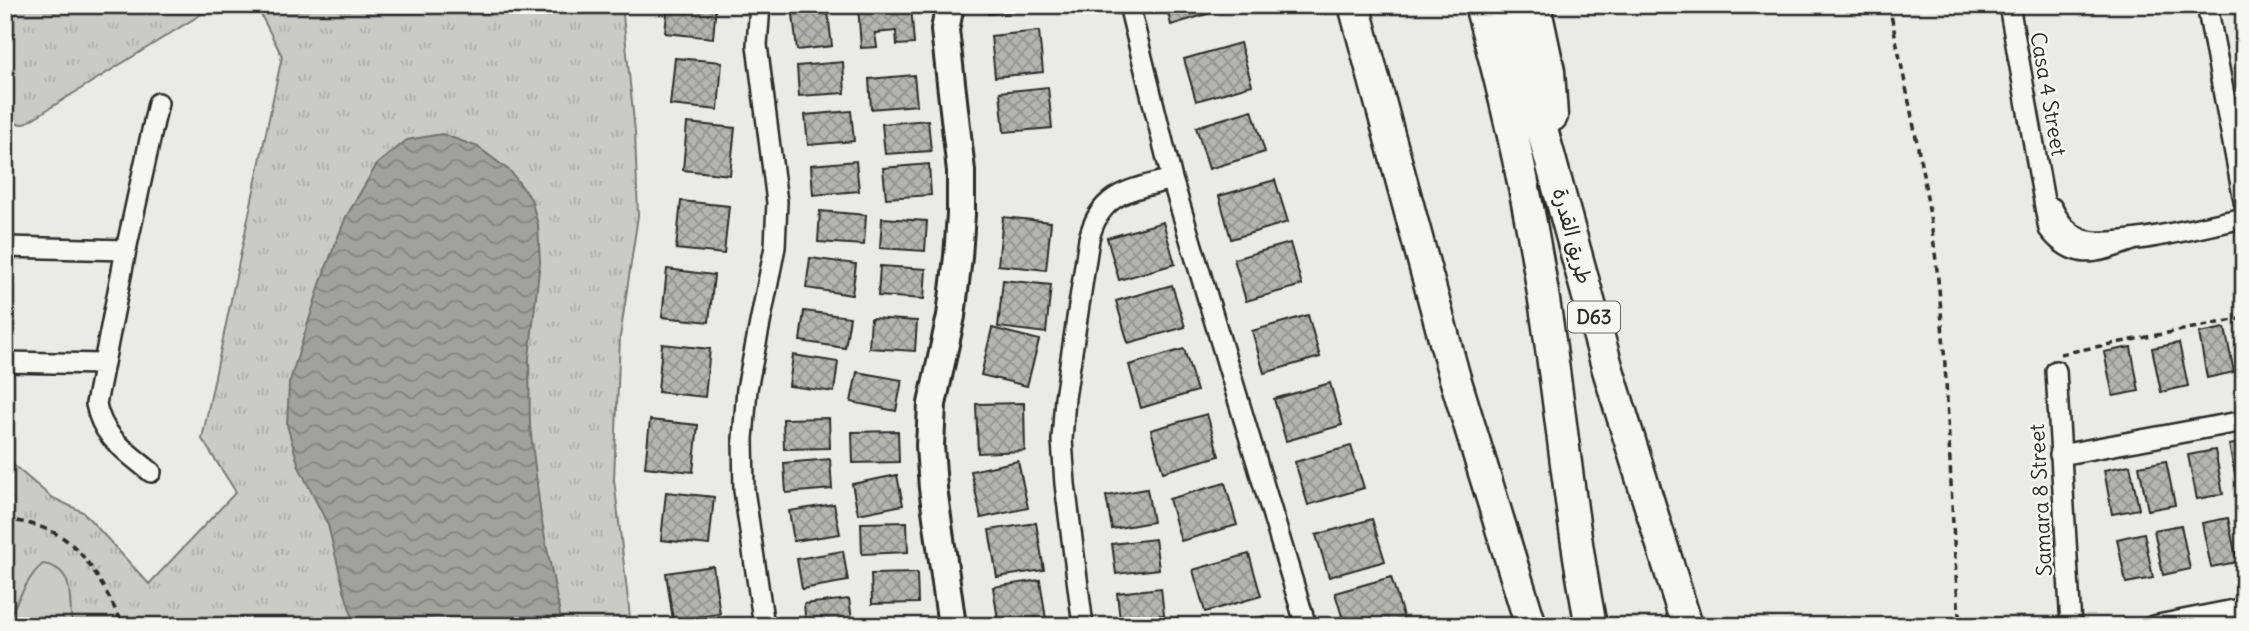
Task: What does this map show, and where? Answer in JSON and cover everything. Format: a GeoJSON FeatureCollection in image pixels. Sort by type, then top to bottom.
{"type":"FeatureCollection","features":[{"type":"Feature","properties":{"kind":"main road"},"geometry":{"type":"LineString","coordinates":[[1354,5],[1450,362],[1531,626]]}},
{"type":"Feature","properties":{"kind":"main road","name":"طريق القدرة"},"geometry":{"type":"LineString","coordinates":[[1480,5],[1514,138],[1544,298],[1574,524],[1591,626]]}},
{"type":"Feature","properties":{"kind":"main road","name":"طريق القدرة"},"geometry":{"type":"LineString","coordinates":[[1508,5],[1608,370],[1688,626]]}},
{"type":"Feature","properties":{"kind":"main road"},"geometry":{"type":"LineString","coordinates":[[1535,5],[1549,71],[1552,162]]}},
{"type":"Feature","properties":{"kind":"street"},"geometry":{"type":"LineString","coordinates":[[760,5],[757,45],[777,202],[775,247],[747,388],[743,439],[744,490],[764,626]]}},
{"type":"Feature","properties":{"kind":"street"},"geometry":{"type":"LineString","coordinates":[[931,5],[947,18],[957,128],[961,214],[951,316],[932,404],[930,446],[933,488],[952,626]]}},
{"type":"Feature","properties":{"kind":"street"},"geometry":{"type":"LineString","coordinates":[[1129,5],[1172,179],[1306,626]]}},
{"type":"Feature","properties":{"kind":"street","name":"Casa 4 Street"},"geometry":{"type":"LineString","coordinates":[[2009,5],[2045,215],[2049,229],[2058,241],[2071,250],[2086,253],[2133,240],[2244,218]]}},
{"type":"Feature","properties":{"kind":"street"},"geometry":{"type":"LineString","coordinates":[[2207,5],[2244,201]]}},
{"type":"Feature","properties":{"kind":"street"},"geometry":{"type":"LineString","coordinates":[[150,472],[111,437],[99,419],[96,404],[158,103]]}},
{"type":"Feature","properties":{"kind":"street"},"geometry":{"type":"LineString","coordinates":[[1083,626],[1062,440],[1065,398],[1089,239],[1093,222],[1103,207],[1116,196],[1172,179]]}},
{"type":"Feature","properties":{"kind":"street"},"geometry":{"type":"LineString","coordinates":[[5,247],[126,250]]}},
{"type":"Feature","properties":{"kind":"street"},"geometry":{"type":"LineString","coordinates":[[5,362],[103,364]]}},
{"type":"Feature","properties":{"kind":"street","name":"Samara 8 Street"},"geometry":{"type":"LineString","coordinates":[[2056,371],[2071,626]]}},
{"type":"Feature","properties":{"kind":"street"},"geometry":{"type":"LineString","coordinates":[[2060,454],[2244,421]]}},
{"type":"Feature","properties":{"kind":"street"},"geometry":{"type":"LineString","coordinates":[[1515,578],[1520,626]]}},
{"type":"Feature","properties":{"kind":"street"},"geometry":{"type":"LineString","coordinates":[[2153,626],[2244,608]]}},
{"type":"Feature","properties":{"kind":"path"},"geometry":{"type":"LineString","coordinates":[[1889,5],[1917,138],[1936,259],[1960,626]]}},
{"type":"Feature","properties":{"kind":"path"},"geometry":{"type":"LineString","coordinates":[[2056,371],[2055,355],[2244,318]]}},
{"type":"Feature","properties":{"kind":"path"},"geometry":{"type":"LineString","coordinates":[[5,519],[40,526],[64,536],[82,552],[125,626]]}},
{"type":"Feature","properties":{"kind":"green space"},"geometry":{"type":"Polygon","coordinates":[[[5,5],[216,5],[24,124],[5,123],[5,5]]]}},
{"type":"Feature","properties":{"kind":"green space"},"geometry":{"type":"Polygon","coordinates":[[[256,5],[622,5],[635,132],[638,216],[620,337],[614,479],[631,626],[5,626],[5,458],[51,497],[83,512],[149,584],[236,492],[202,439],[282,56],[256,5]]]}},
{"type":"Feature","properties":{"kind":"green space"},"geometry":{"type":"Polygon","coordinates":[[[43,564],[54,567],[66,579],[72,626],[5,626],[27,583],[43,564]]]}},
{"type":"Feature","properties":{"kind":"water"},"geometry":{"type":"Polygon","coordinates":[[[442,134],[478,147],[511,172],[531,199],[538,225],[540,262],[529,358],[530,426],[541,517],[560,614],[559,626],[355,626],[328,525],[299,467],[287,425],[289,384],[323,275],[346,217],[377,164],[407,140],[442,134]]]}},
{"type":"Feature","properties":{"kind":"building"},"geometry":{"type":"Polygon","coordinates":[[[668,5],[716,5],[713,38],[665,33],[668,5]]]}},
{"type":"Feature","properties":{"kind":"building"},"geometry":{"type":"Polygon","coordinates":[[[792,5],[827,5],[832,46],[797,50],[792,5]]]}},
{"type":"Feature","properties":{"kind":"building"},"geometry":{"type":"Polygon","coordinates":[[[858,5],[911,5],[914,44],[897,45],[896,31],[875,33],[877,47],[861,48],[858,5]]]}},
{"type":"Feature","properties":{"kind":"building"},"geometry":{"type":"Polygon","coordinates":[[[987,5],[1036,5],[1036,10],[988,14],[987,5]]]}},
{"type":"Feature","properties":{"kind":"building"},"geometry":{"type":"Polygon","coordinates":[[[1166,5],[1227,5],[1227,8],[1171,25],[1166,5]]]}},
{"type":"Feature","properties":{"kind":"building"},"geometry":{"type":"Polygon","coordinates":[[[1039,31],[1043,72],[995,77],[991,36],[1039,31]]]}},
{"type":"Feature","properties":{"kind":"building"},"geometry":{"type":"Polygon","coordinates":[[[1240,43],[1252,85],[1196,101],[1184,59],[1240,43]]]}},
{"type":"Feature","properties":{"kind":"building"},"geometry":{"type":"Polygon","coordinates":[[[675,58],[722,62],[718,110],[670,105],[675,58]]]}},
{"type":"Feature","properties":{"kind":"building"},"geometry":{"type":"Polygon","coordinates":[[[843,62],[845,93],[799,96],[797,66],[843,62]]]}},
{"type":"Feature","properties":{"kind":"building"},"geometry":{"type":"Polygon","coordinates":[[[914,75],[917,105],[871,109],[869,79],[914,75]]]}},
{"type":"Feature","properties":{"kind":"building"},"geometry":{"type":"Polygon","coordinates":[[[1048,87],[1052,128],[1004,132],[1000,92],[1048,87]]]}},
{"type":"Feature","properties":{"kind":"building"},"geometry":{"type":"Polygon","coordinates":[[[1252,110],[1265,152],[1209,169],[1196,127],[1252,110]]]}},
{"type":"Feature","properties":{"kind":"building"},"geometry":{"type":"Polygon","coordinates":[[[851,111],[854,141],[808,145],[805,115],[851,111]]]}},
{"type":"Feature","properties":{"kind":"building"},"geometry":{"type":"Polygon","coordinates":[[[928,120],[931,151],[885,154],[882,124],[928,120]]]}},
{"type":"Feature","properties":{"kind":"building"},"geometry":{"type":"Polygon","coordinates":[[[687,123],[735,128],[730,175],[683,170],[687,123]]]}},
{"type":"Feature","properties":{"kind":"building"},"geometry":{"type":"Polygon","coordinates":[[[856,161],[859,191],[813,195],[811,165],[856,161]]]}},
{"type":"Feature","properties":{"kind":"building"},"geometry":{"type":"Polygon","coordinates":[[[929,164],[931,195],[886,198],[883,168],[929,164]]]}},
{"type":"Feature","properties":{"kind":"building"},"geometry":{"type":"Polygon","coordinates":[[[1275,180],[1288,222],[1231,239],[1219,196],[1275,180]]]}},
{"type":"Feature","properties":{"kind":"building"},"geometry":{"type":"Polygon","coordinates":[[[681,201],[729,206],[724,254],[676,249],[681,201]]]}},
{"type":"Feature","properties":{"kind":"building"},"geometry":{"type":"Polygon","coordinates":[[[820,211],[866,215],[864,245],[818,242],[820,211]]]}},
{"type":"Feature","properties":{"kind":"building"},"geometry":{"type":"Polygon","coordinates":[[[1003,217],[1051,222],[1046,270],[998,265],[1003,217]]]}},
{"type":"Feature","properties":{"kind":"building"},"geometry":{"type":"Polygon","coordinates":[[[882,218],[927,221],[925,251],[880,248],[882,218]]]}},
{"type":"Feature","properties":{"kind":"building"},"geometry":{"type":"Polygon","coordinates":[[[1163,222],[1175,264],[1119,280],[1107,238],[1163,222]]]}},
{"type":"Feature","properties":{"kind":"building"},"geometry":{"type":"Polygon","coordinates":[[[1290,243],[1302,285],[1246,301],[1234,259],[1290,243]]]}},
{"type":"Feature","properties":{"kind":"building"},"geometry":{"type":"Polygon","coordinates":[[[810,258],[856,264],[852,295],[806,288],[810,258]]]}},
{"type":"Feature","properties":{"kind":"building"},"geometry":{"type":"Polygon","coordinates":[[[880,266],[926,269],[924,299],[878,296],[880,266]]]}},
{"type":"Feature","properties":{"kind":"building"},"geometry":{"type":"Polygon","coordinates":[[[667,269],[714,275],[709,322],[662,317],[667,269]]]}},
{"type":"Feature","properties":{"kind":"building"},"geometry":{"type":"Polygon","coordinates":[[[1003,280],[1051,285],[1046,333],[998,327],[1003,280]]]}},
{"type":"Feature","properties":{"kind":"building"},"geometry":{"type":"Polygon","coordinates":[[[1172,285],[1185,327],[1128,343],[1116,301],[1172,285]]]}},
{"type":"Feature","properties":{"kind":"building"},"geometry":{"type":"Polygon","coordinates":[[[804,311],[850,317],[845,348],[800,341],[804,311]]]}},
{"type":"Feature","properties":{"kind":"building"},"geometry":{"type":"Polygon","coordinates":[[[1308,315],[1320,357],[1264,373],[1252,331],[1308,315]]]}},
{"type":"Feature","properties":{"kind":"building"},"geometry":{"type":"Polygon","coordinates":[[[871,318],[917,321],[915,351],[869,348],[871,318]]]}},
{"type":"Feature","properties":{"kind":"building"},"geometry":{"type":"Polygon","coordinates":[[[992,328],[1039,340],[1027,386],[981,375],[992,328]]]}},
{"type":"Feature","properties":{"kind":"building"},"geometry":{"type":"Polygon","coordinates":[[[2225,328],[2234,372],[2207,378],[2199,333],[2225,328]]]}},
{"type":"Feature","properties":{"kind":"building"},"geometry":{"type":"Polygon","coordinates":[[[2179,343],[2188,386],[2161,392],[2152,348],[2179,343]]]}},
{"type":"Feature","properties":{"kind":"building"},"geometry":{"type":"Polygon","coordinates":[[[662,344],[710,349],[705,397],[658,392],[662,344]]]}},
{"type":"Feature","properties":{"kind":"building"},"geometry":{"type":"Polygon","coordinates":[[[2131,347],[2139,391],[2113,396],[2104,352],[2131,347]]]}},
{"type":"Feature","properties":{"kind":"building"},"geometry":{"type":"Polygon","coordinates":[[[1184,349],[1197,391],[1141,408],[1129,365],[1184,349]]]}},
{"type":"Feature","properties":{"kind":"building"},"geometry":{"type":"Polygon","coordinates":[[[793,355],[838,362],[834,392],[789,386],[793,355]]]}},
{"type":"Feature","properties":{"kind":"building"},"geometry":{"type":"Polygon","coordinates":[[[857,372],[902,380],[896,411],[851,402],[857,372]]]}},
{"type":"Feature","properties":{"kind":"building"},"geometry":{"type":"Polygon","coordinates":[[[1330,383],[1342,425],[1286,441],[1274,399],[1330,383]]]}},
{"type":"Feature","properties":{"kind":"building"},"geometry":{"type":"Polygon","coordinates":[[[1024,403],[1025,451],[978,453],[976,404],[1024,403]]]}},
{"type":"Feature","properties":{"kind":"building"},"geometry":{"type":"Polygon","coordinates":[[[1207,414],[1219,456],[1163,472],[1151,430],[1207,414]]]}},
{"type":"Feature","properties":{"kind":"building"},"geometry":{"type":"Polygon","coordinates":[[[829,418],[830,448],[784,449],[783,419],[829,418]]]}},
{"type":"Feature","properties":{"kind":"building"},"geometry":{"type":"Polygon","coordinates":[[[650,420],[698,425],[693,472],[645,467],[650,420]]]}},
{"type":"Feature","properties":{"kind":"building"},"geometry":{"type":"Polygon","coordinates":[[[898,431],[899,462],[853,463],[852,432],[898,431]]]}},
{"type":"Feature","properties":{"kind":"building"},"geometry":{"type":"Polygon","coordinates":[[[2244,442],[2244,487],[2238,488],[2229,445],[2244,442]]]}},
{"type":"Feature","properties":{"kind":"building"},"geometry":{"type":"Polygon","coordinates":[[[1351,446],[1364,488],[1308,505],[1295,462],[1351,446]]]}},
{"type":"Feature","properties":{"kind":"building"},"geometry":{"type":"Polygon","coordinates":[[[2215,450],[2223,494],[2197,499],[2188,455],[2215,450]]]}},
{"type":"Feature","properties":{"kind":"building"},"geometry":{"type":"Polygon","coordinates":[[[830,459],[832,489],[786,493],[784,463],[830,459]]]}},
{"type":"Feature","properties":{"kind":"building"},"geometry":{"type":"Polygon","coordinates":[[[1018,461],[1028,508],[981,518],[971,471],[1018,461]]]}},
{"type":"Feature","properties":{"kind":"building"},"geometry":{"type":"Polygon","coordinates":[[[2166,461],[2175,505],[2148,510],[2139,466],[2166,461]]]}},
{"type":"Feature","properties":{"kind":"building"},"geometry":{"type":"Polygon","coordinates":[[[2130,465],[2139,509],[2112,514],[2104,470],[2130,465]]]}},
{"type":"Feature","properties":{"kind":"building"},"geometry":{"type":"Polygon","coordinates":[[[897,475],[903,505],[858,514],[852,484],[897,475]]]}},
{"type":"Feature","properties":{"kind":"building"},"geometry":{"type":"Polygon","coordinates":[[[1225,483],[1237,525],[1181,541],[1169,499],[1225,483]]]}},
{"type":"Feature","properties":{"kind":"building"},"geometry":{"type":"Polygon","coordinates":[[[1147,489],[1153,522],[1112,529],[1106,496],[1147,489]]]}},
{"type":"Feature","properties":{"kind":"building"},"geometry":{"type":"Polygon","coordinates":[[[666,492],[714,497],[709,545],[661,540],[666,492]]]}},
{"type":"Feature","properties":{"kind":"building"},"geometry":{"type":"Polygon","coordinates":[[[834,504],[840,534],[794,541],[789,511],[834,504]]]}},
{"type":"Feature","properties":{"kind":"building"},"geometry":{"type":"Polygon","coordinates":[[[2228,518],[2237,562],[2211,567],[2202,523],[2228,518]]]}},
{"type":"Feature","properties":{"kind":"building"},"geometry":{"type":"Polygon","coordinates":[[[1372,519],[1385,561],[1329,577],[1316,535],[1372,519]]]}},
{"type":"Feature","properties":{"kind":"building"},"geometry":{"type":"Polygon","coordinates":[[[907,522],[908,552],[862,554],[861,523],[907,522]]]}},
{"type":"Feature","properties":{"kind":"building"},"geometry":{"type":"Polygon","coordinates":[[[1036,523],[1044,570],[997,577],[989,530],[1036,523]]]}},
{"type":"Feature","properties":{"kind":"building"},"geometry":{"type":"Polygon","coordinates":[[[2181,525],[2190,569],[2163,575],[2154,530],[2181,525]]]}},
{"type":"Feature","properties":{"kind":"building"},"geometry":{"type":"Polygon","coordinates":[[[2144,533],[2153,578],[2126,583],[2117,539],[2144,533]]]}},
{"type":"Feature","properties":{"kind":"building"},"geometry":{"type":"Polygon","coordinates":[[[1155,539],[1159,569],[1116,574],[1112,544],[1155,539]]]}},
{"type":"Feature","properties":{"kind":"building"},"geometry":{"type":"Polygon","coordinates":[[[843,551],[848,581],[802,589],[797,559],[843,551]]]}},
{"type":"Feature","properties":{"kind":"building"},"geometry":{"type":"Polygon","coordinates":[[[1249,554],[1261,596],[1205,612],[1193,570],[1249,554]]]}},
{"type":"Feature","properties":{"kind":"building"},"geometry":{"type":"Polygon","coordinates":[[[713,566],[720,614],[673,620],[666,573],[713,566]]]}},
{"type":"Feature","properties":{"kind":"building"},"geometry":{"type":"Polygon","coordinates":[[[917,573],[918,603],[872,604],[871,574],[917,573]]]}},
{"type":"Feature","properties":{"kind":"building"},"geometry":{"type":"Polygon","coordinates":[[[1391,577],[1404,619],[1379,626],[1345,626],[1335,593],[1391,577]]]}},
{"type":"Feature","properties":{"kind":"building"},"geometry":{"type":"Polygon","coordinates":[[[1040,580],[1047,626],[999,626],[993,587],[1040,580]]]}},
{"type":"Feature","properties":{"kind":"building"},"geometry":{"type":"Polygon","coordinates":[[[1161,588],[1164,615],[1120,620],[1117,593],[1161,588]]]}},
{"type":"Feature","properties":{"kind":"building"},"geometry":{"type":"Polygon","coordinates":[[[849,599],[853,626],[806,626],[804,604],[849,599]]]}},
{"type":"Feature","properties":{"kind":"building"},"geometry":{"type":"Polygon","coordinates":[[[1264,616],[1267,626],[1229,626],[1264,616]]]}},
{"type":"Feature","properties":{"kind":"building"},"geometry":{"type":"Polygon","coordinates":[[[922,622],[922,626],[876,626],[876,624],[922,622]]]}}]}
